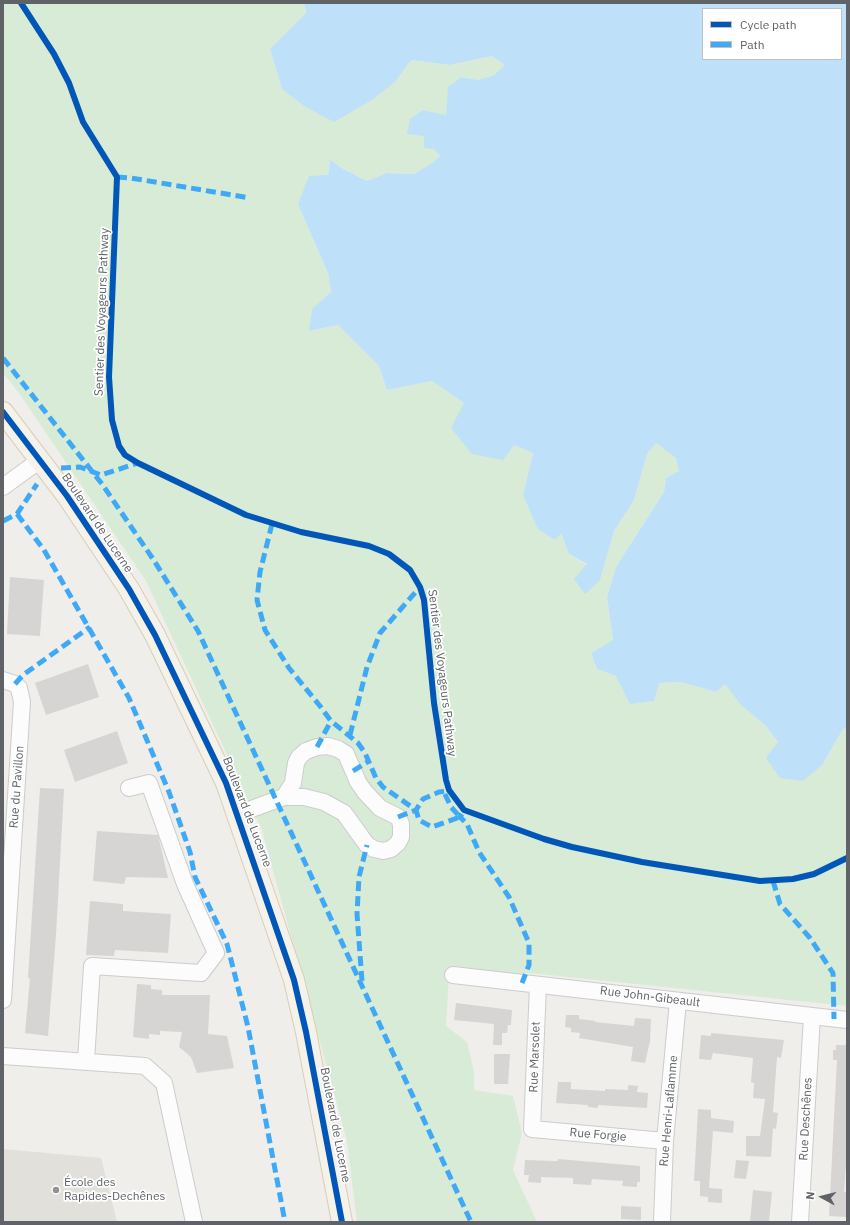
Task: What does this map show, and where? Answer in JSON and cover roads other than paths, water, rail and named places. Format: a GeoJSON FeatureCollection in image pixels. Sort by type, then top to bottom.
{"type":"FeatureCollection","features":[{"type":"Feature","properties":{"kind":"main road","name":"Boulevard de Lucerne"},"geometry":{"type":"LineString","coordinates":[[3,412],[40,460],[96,538],[155,635],[226,783],[238,814],[294,980],[306,1032],[342,1222]]}},
{"type":"Feature","properties":{"kind":"street"},"geometry":{"type":"LineString","coordinates":[[3,487],[40,460]]}},
{"type":"Feature","properties":{"kind":"street","name":"Rue du Pavillon"},"geometry":{"type":"LineString","coordinates":[[3,680],[15,684],[19,688],[22,702],[3,1000]]}},
{"type":"Feature","properties":{"kind":"street"},"geometry":{"type":"LineString","coordinates":[[238,814],[284,796],[315,799],[344,813],[367,845],[374,849],[383,851],[391,849],[398,844],[401,837],[401,824],[398,817],[380,808],[371,800],[358,782],[346,754],[338,749],[317,747],[306,750],[299,757],[296,763],[293,783],[284,796]]}},
{"type":"Feature","properties":{"kind":"street"},"geometry":{"type":"LineString","coordinates":[[86,1062],[92,966],[201,973],[216,953],[186,884],[149,783],[129,788]]}},
{"type":"Feature","properties":{"kind":"street","name":"Rue John-Gibeault"},"geometry":{"type":"LineString","coordinates":[[453,975],[847,1020]]}},
{"type":"Feature","properties":{"kind":"street","name":"Rue Marsolet"},"geometry":{"type":"LineString","coordinates":[[532,1129],[538,985]]}},
{"type":"Feature","properties":{"kind":"street","name":"Rue Henri-Laflamme"},"geometry":{"type":"LineString","coordinates":[[662,1222],[665,1141],[678,1001]]}},
{"type":"Feature","properties":{"kind":"street","name":"Rue Deschênes"},"geometry":{"type":"LineString","coordinates":[[800,1222],[812,1016]]}},
{"type":"Feature","properties":{"kind":"street"},"geometry":{"type":"LineString","coordinates":[[3,1056],[145,1066],[164,1083],[194,1222]]}},
{"type":"Feature","properties":{"kind":"street","name":"Rue Forgie"},"geometry":{"type":"LineString","coordinates":[[532,1129],[665,1141]]}},
{"type":"Feature","properties":{"kind":"water"},"geometry":{"type":"Polygon","coordinates":[[[304,3],[847,3],[847,728],[843,729],[822,765],[803,781],[780,778],[766,758],[778,742],[766,726],[741,705],[725,684],[716,692],[681,682],[659,683],[654,701],[630,704],[616,676],[597,669],[591,653],[613,640],[607,597],[616,567],[664,492],[666,478],[679,471],[676,458],[656,443],[647,454],[634,500],[614,531],[600,580],[585,594],[574,579],[587,564],[569,554],[561,533],[555,540],[538,529],[523,495],[533,453],[514,445],[503,460],[472,454],[451,428],[464,403],[432,381],[387,390],[379,366],[338,325],[309,331],[312,309],[331,292],[328,273],[298,204],[309,176],[328,175],[330,160],[367,181],[387,173],[414,174],[432,163],[440,156],[434,149],[424,148],[424,136],[407,134],[410,119],[423,110],[446,115],[448,87],[461,77],[478,80],[494,75],[505,65],[492,56],[449,65],[411,60],[396,81],[372,100],[334,122],[304,106],[282,89],[270,49],[306,13],[304,3]]]}},
{"type":"Feature","properties":{"kind":"place","name":"École des Rapides-Dechênes"},"geometry":{"type":"Point","coordinates":[56,1190]}}]}
